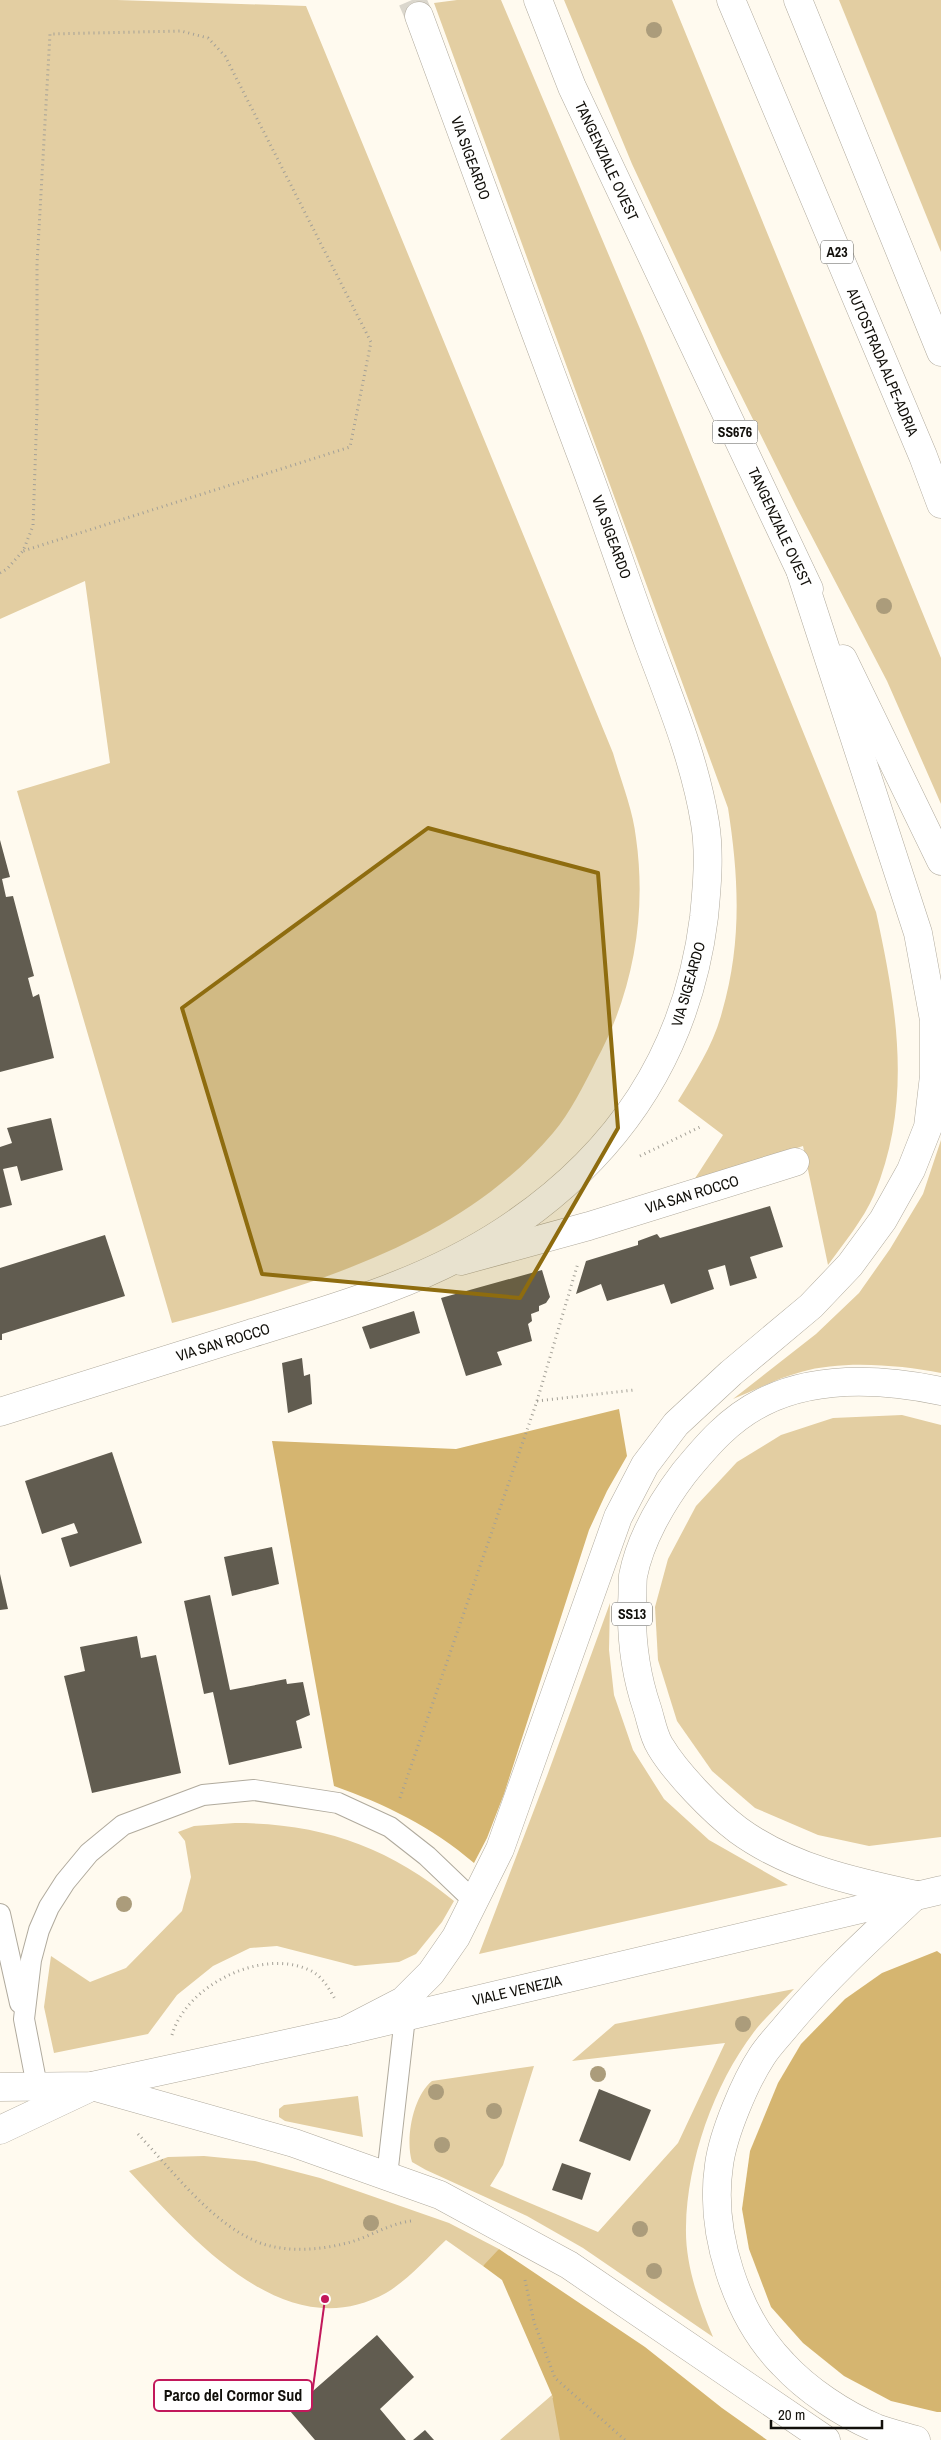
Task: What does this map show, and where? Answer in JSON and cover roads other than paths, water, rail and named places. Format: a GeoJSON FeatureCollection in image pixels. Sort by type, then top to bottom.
{"type":"FeatureCollection","features":[{"type":"Feature","properties":{"kind":"main road","name":"TANGENZIALE OVEST"},"geometry":{"type":"LineString","coordinates":[[538,0],[572,87],[801,573],[941,861]]}},
{"type":"Feature","properties":{"kind":"main road","name":"AUTOSTRADA ALPE-ADRIA"},"geometry":{"type":"LineString","coordinates":[[731,0],[919,447],[941,504]]}},
{"type":"Feature","properties":{"kind":"main road"},"geometry":{"type":"LineString","coordinates":[[798,0],[941,352]]}},
{"type":"Feature","properties":{"kind":"main road","name":"VIA SIGEARDO"},"geometry":{"type":"LineString","coordinates":[[419,16],[616,547],[689,754],[706,827],[707,892],[699,955],[680,1019],[659,1070]]}},
{"type":"Feature","properties":{"kind":"main road"},"geometry":{"type":"LineString","coordinates":[[345,2031],[403,2001],[431,1974],[456,1937],[500,1849],[618,1517],[645,1465],[676,1424],[731,1373],[811,1306],[850,1265],[883,1220],[911,1170],[928,1128],[934,1076],[934,1020],[918,933],[801,573]]}},
{"type":"Feature","properties":{"kind":"main road","name":"VIA SAN ROCCO"},"geometry":{"type":"LineString","coordinates":[[443,1266],[501,1233],[540,1205],[588,1165],[640,1101],[659,1070]]}},
{"type":"Feature","properties":{"kind":"main road","name":"VIA SAN ROCCO"},"geometry":{"type":"LineString","coordinates":[[0,1412],[350,1302],[443,1266],[589,1226],[795,1162]]}},
{"type":"Feature","properties":{"kind":"main road","name":"SS13"},"geometry":{"type":"LineString","coordinates":[[929,1892],[818,1870],[771,1851],[738,1829],[695,1790],[659,1745],[638,1682],[631,1638],[634,1576],[649,1532],[676,1485],[707,1444],[732,1422],[763,1402],[802,1388],[851,1382],[896,1382],[941,1391]]}},
{"type":"Feature","properties":{"kind":"main road"},"geometry":{"type":"LineString","coordinates":[[916,2440],[876,2428],[825,2400],[783,2364],[751,2323],[730,2274],[718,2208],[718,2164],[734,2113],[762,2056],[804,2006],[857,1950],[929,1892]]}},
{"type":"Feature","properties":{"kind":"main road","name":"VIALE VENEZIA"},"geometry":{"type":"LineString","coordinates":[[0,2087],[92,2086],[345,2031],[929,1892]]}},
{"type":"Feature","properties":{"kind":"main road"},"geometry":{"type":"LineString","coordinates":[[92,2086],[294,2143],[440,2195],[569,2265],[826,2440]]}},
{"type":"Feature","properties":{"kind":"main road","name":"VIALE VENEZIA"},"geometry":{"type":"LineString","coordinates":[[0,2131],[92,2086]]}},
{"type":"Feature","properties":{"kind":"lane"},"geometry":{"type":"LineString","coordinates":[[24,2020],[31,1960],[39,1930],[49,1907],[65,1882],[89,1853],[123,1825],[203,1795],[254,1790],[338,1803],[390,1827],[426,1856],[474,1901]]}},
{"type":"Feature","properties":{"kind":"lane"},"geometry":{"type":"LineString","coordinates":[[0,1914],[37,2086]]}},
{"type":"Feature","properties":{"kind":"lane"},"geometry":{"type":"LineString","coordinates":[[387,2176],[404,2016]]}},
{"type":"Feature","properties":{"kind":"tunnel"},"geometry":{"type":"LineString","coordinates":[[412,0],[419,16]]}},
{"type":"Feature","properties":{"kind":"place","name":"Parco del Cormor Sud"},"geometry":{"type":"Point","coordinates":[325,2299]}}]}
